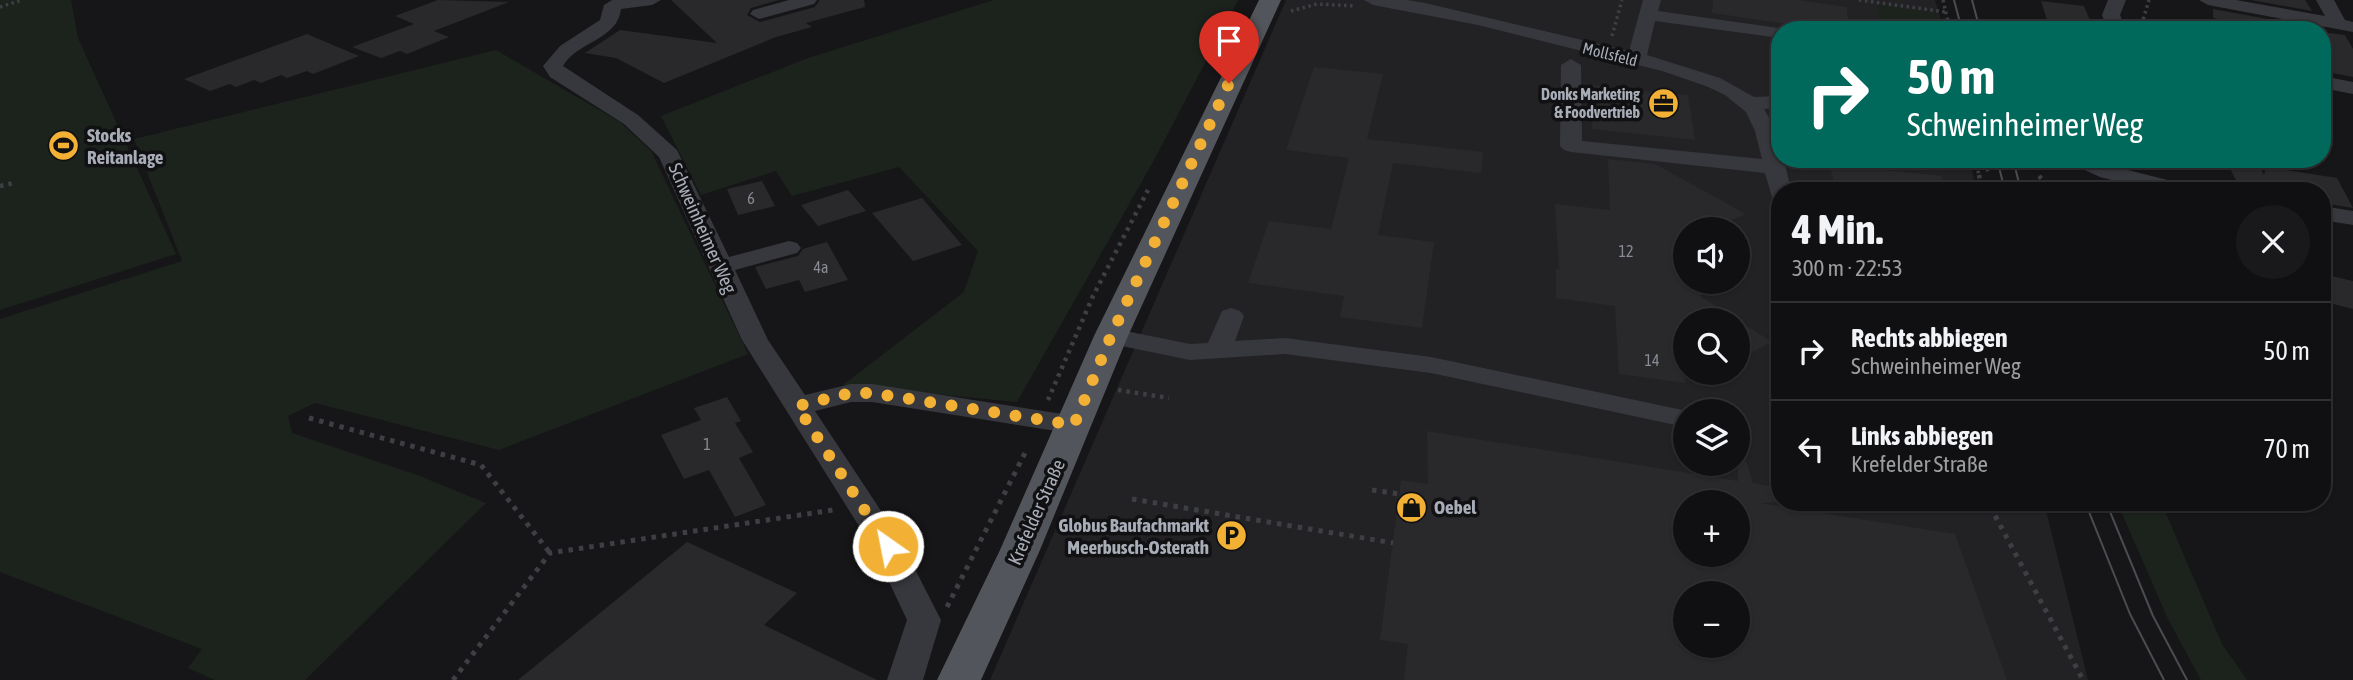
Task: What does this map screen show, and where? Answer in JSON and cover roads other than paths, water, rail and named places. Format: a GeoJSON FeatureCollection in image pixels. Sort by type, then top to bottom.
{"type":"FeatureCollection","features":[{"type":"Feature","properties":{"kind":"main road","name":"Krefelder Straße"},"geometry":{"type":"LineString","coordinates":[[959,680],[1020,550],[1111,336],[1270,0]]}},
{"type":"Feature","properties":{"kind":"street"},"geometry":{"type":"LineString","coordinates":[[610,2],[652,0]]}},
{"type":"Feature","properties":{"kind":"street"},"geometry":{"type":"LineString","coordinates":[[759,14],[808,0]]}},
{"type":"Feature","properties":{"kind":"street","name":"Mollsfeld"},"geometry":{"type":"LineString","coordinates":[[1373,0],[1491,30],[1608,53],[1703,78],[1731,90],[1750,103]]}},
{"type":"Feature","properties":{"kind":"street"},"geometry":{"type":"LineString","coordinates":[[2113,21],[2111,15],[2117,0]]}},
{"type":"Feature","properties":{"kind":"street"},"geometry":{"type":"LineString","coordinates":[[2208,0],[2319,21]]}},
{"type":"Feature","properties":{"kind":"street"},"geometry":{"type":"LineString","coordinates":[[2325,0],[2346,26]]}},
{"type":"Feature","properties":{"kind":"street","name":"Schweinheimer Weg"},"geometry":{"type":"LineString","coordinates":[[610,2],[614,13],[608,22],[561,54],[553,66],[556,73],[618,109],[654,136],[669,155],[755,340],[888,546],[924,620],[905,680]]}},
{"type":"Feature","properties":{"kind":"street"},"geometry":{"type":"LineString","coordinates":[[1636,60],[1650,7],[1771,31]]}},
{"type":"Feature","properties":{"kind":"street"},"geometry":{"type":"LineString","coordinates":[[1571,65],[1571,146],[1771,167]]}},
{"type":"Feature","properties":{"kind":"street"},"geometry":{"type":"LineString","coordinates":[[2331,84],[2353,88]]}},
{"type":"Feature","properties":{"kind":"street"},"geometry":{"type":"LineString","coordinates":[[1750,103],[1771,102]]}},
{"type":"Feature","properties":{"kind":"street"},"geometry":{"type":"LineString","coordinates":[[1750,103],[1762,120],[1771,155]]}},
{"type":"Feature","properties":{"kind":"street"},"geometry":{"type":"LineString","coordinates":[[2098,168],[2147,182]]}},
{"type":"Feature","properties":{"kind":"street"},"geometry":{"type":"LineString","coordinates":[[2331,214],[2353,218]]}},
{"type":"Feature","properties":{"kind":"street"},"geometry":{"type":"LineString","coordinates":[[720,267],[789,248]]}},
{"type":"Feature","properties":{"kind":"street"},"geometry":{"type":"LineString","coordinates":[[1219,350],[1231,316]]}},
{"type":"Feature","properties":{"kind":"street"},"geometry":{"type":"LineString","coordinates":[[1111,336],[1190,352],[1285,346],[1431,365],[1673,417]]}},
{"type":"Feature","properties":{"kind":"street"},"geometry":{"type":"LineString","coordinates":[[797,406],[851,393],[872,393],[1074,425]]}},
{"type":"Feature","properties":{"kind":"tram line"},"geometry":{"type":"LineString","coordinates":[[1954,0],[1960,21]]}},
{"type":"Feature","properties":{"kind":"tram line"},"geometry":{"type":"LineString","coordinates":[[1972,0],[1978,21]]}},
{"type":"Feature","properties":{"kind":"tram line"},"geometry":{"type":"LineString","coordinates":[[1999,168],[2003,182]]}},
{"type":"Feature","properties":{"kind":"tram line"},"geometry":{"type":"LineString","coordinates":[[2015,168],[2019,182]]}},
{"type":"Feature","properties":{"kind":"tram line"},"geometry":{"type":"LineString","coordinates":[[2089,511],[2130,614],[2164,680]]}},
{"type":"Feature","properties":{"kind":"tram line"},"geometry":{"type":"LineString","coordinates":[[2110,511],[2153,616],[2187,680]]}},
{"type":"Feature","properties":{"kind":"place","name":"Donks Marketing & Foodvertrieb"},"geometry":{"type":"Point","coordinates":[1663,103]}},
{"type":"Feature","properties":{"kind":"place","name":"Stocks Reitanlage"},"geometry":{"type":"Point","coordinates":[64,146]}},
{"type":"Feature","properties":{"kind":"place","name":"Oebel"},"geometry":{"type":"Point","coordinates":[1411,507]}},
{"type":"Feature","properties":{"kind":"place","name":"Globus Baufachmarkt Meerbusch-Osterath"},"geometry":{"type":"Point","coordinates":[1232,536]}}]}
